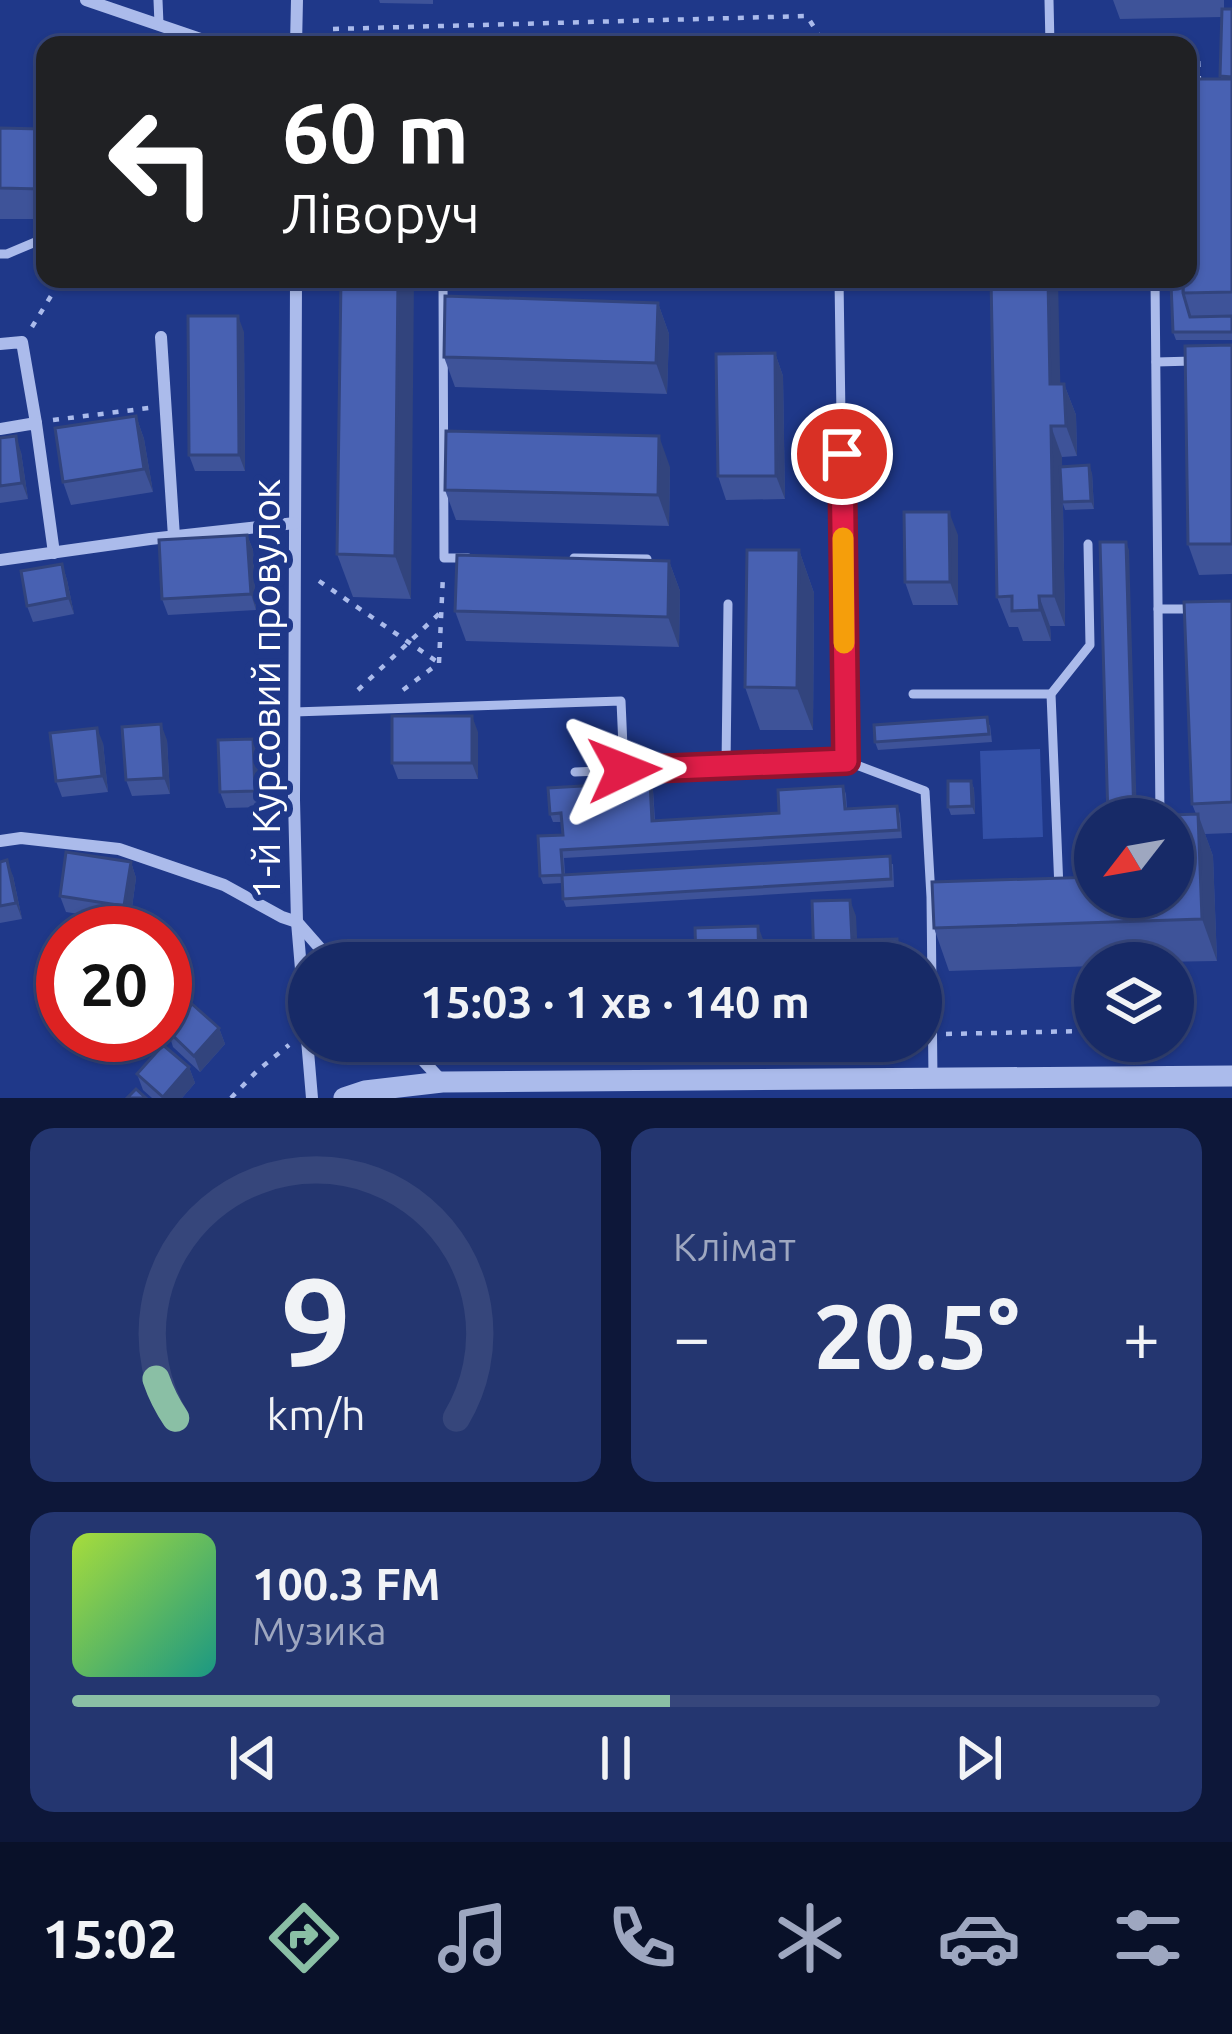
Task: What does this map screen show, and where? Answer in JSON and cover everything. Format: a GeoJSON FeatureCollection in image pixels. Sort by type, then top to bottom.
{"type":"FeatureCollection","features":[{"type":"Feature","properties":{"kind":"street"},"geometry":{"type":"LineString","coordinates":[[86,0],[193,36]]}},
{"type":"Feature","properties":{"kind":"street"},"geometry":{"type":"LineString","coordinates":[[296,36],[297,0]]}},
{"type":"Feature","properties":{"kind":"street","name":"1-й Курсовий провулок"},"geometry":{"type":"LineString","coordinates":[[296,288],[294,712],[300,942]]}},
{"type":"Feature","properties":{"kind":"street"},"geometry":{"type":"LineString","coordinates":[[161,337],[174,537]]}},
{"type":"Feature","properties":{"kind":"street"},"geometry":{"type":"LineString","coordinates":[[0,344],[22,342],[54,553]]}},
{"type":"Feature","properties":{"kind":"street"},"geometry":{"type":"LineString","coordinates":[[0,429],[35,423]]}},
{"type":"Feature","properties":{"kind":"street"},"geometry":{"type":"LineString","coordinates":[[0,560],[295,523]]}},
{"type":"Feature","properties":{"kind":"street"},"geometry":{"type":"LineString","coordinates":[[0,842],[21,838],[119,850],[224,885],[298,922],[315,942]]}},
{"type":"Feature","properties":{"kind":"street","name":"1-й Курсовий провулок"},"geometry":{"type":"LineString","coordinates":[[309,1062],[312,1098]]}},
{"type":"Feature","properties":{"kind":"street"},"geometry":{"type":"LineString","coordinates":[[424,1062],[442,1082]]}},
{"type":"Feature","properties":{"kind":"street"},"geometry":{"type":"LineString","coordinates":[[344,1098],[442,1082],[659,1089],[933,1078],[1232,1076]]}},
{"type":"Feature","properties":{"kind":"lane"},"geometry":{"type":"LineString","coordinates":[[158,0],[159,24]]}},
{"type":"Feature","properties":{"kind":"lane"},"geometry":{"type":"LineString","coordinates":[[1049,0],[1051,36]]}},
{"type":"Feature","properties":{"kind":"lane"},"geometry":{"type":"LineString","coordinates":[[0,254],[36,242]]}},
{"type":"Feature","properties":{"kind":"lane"},"geometry":{"type":"LineString","coordinates":[[443,288],[444,558],[489,558]]}},
{"type":"Feature","properties":{"kind":"lane"},"geometry":{"type":"LineString","coordinates":[[839,288],[846,761]]}},
{"type":"Feature","properties":{"kind":"lane"},"geometry":{"type":"LineString","coordinates":[[1155,288],[1160,798]]}},
{"type":"Feature","properties":{"kind":"lane"},"geometry":{"type":"LineString","coordinates":[[1156,362],[1213,360]]}},
{"type":"Feature","properties":{"kind":"lane"},"geometry":{"type":"LineString","coordinates":[[442,443],[464,442]]}},
{"type":"Feature","properties":{"kind":"lane"},"geometry":{"type":"LineString","coordinates":[[1059,890],[1052,694],[1090,645],[1088,544]]}},
{"type":"Feature","properties":{"kind":"lane"},"geometry":{"type":"LineString","coordinates":[[556,558],[647,559]]}},
{"type":"Feature","properties":{"kind":"lane"},"geometry":{"type":"LineString","coordinates":[[726,766],[728,604]]}},
{"type":"Feature","properties":{"kind":"lane"},"geometry":{"type":"LineString","coordinates":[[1158,609],[1214,608]]}},
{"type":"Feature","properties":{"kind":"lane"},"geometry":{"type":"LineString","coordinates":[[913,694],[1052,694]]}},
{"type":"Feature","properties":{"kind":"lane"},"geometry":{"type":"LineString","coordinates":[[294,712],[621,701],[624,770]]}},
{"type":"Feature","properties":{"kind":"lane"},"geometry":{"type":"LineString","coordinates":[[575,772],[846,761],[925,791],[931,942]]}},
{"type":"Feature","properties":{"kind":"lane"},"geometry":{"type":"LineString","coordinates":[[1047,890],[1074,888]]}},
{"type":"Feature","properties":{"kind":"lane"},"geometry":{"type":"LineString","coordinates":[[931,897],[954,895]]}},
{"type":"Feature","properties":{"kind":"lane"},"geometry":{"type":"LineString","coordinates":[[933,1062],[933,1078]]}},
{"type":"Feature","properties":{"kind":"path"},"geometry":{"type":"LineString","coordinates":[[334,29],[808,16],[820,36]]}},
{"type":"Feature","properties":{"kind":"path"},"geometry":{"type":"LineString","coordinates":[[276,36],[277,31]]}},
{"type":"Feature","properties":{"kind":"path"},"geometry":{"type":"LineString","coordinates":[[1197,56],[1199,89]]}},
{"type":"Feature","properties":{"kind":"path"},"geometry":{"type":"LineString","coordinates":[[22,342],[54,288]]}},
{"type":"Feature","properties":{"kind":"path"},"geometry":{"type":"LineString","coordinates":[[35,423],[166,406]]}},
{"type":"Feature","properties":{"kind":"path"},"geometry":{"type":"LineString","coordinates":[[380,709],[439,663],[444,558]]}},
{"type":"Feature","properties":{"kind":"path"},"geometry":{"type":"LineString","coordinates":[[319,580],[439,663]]}},
{"type":"Feature","properties":{"kind":"path"},"geometry":{"type":"LineString","coordinates":[[337,710],[441,612]]}},
{"type":"Feature","properties":{"kind":"path"},"geometry":{"type":"LineString","coordinates":[[942,1034],[1074,1031]]}},
{"type":"Feature","properties":{"kind":"path"},"geometry":{"type":"LineString","coordinates":[[231,1098],[288,1045]]}},
{"type":"Feature","properties":{"kind":"shaded area"},"geometry":{"type":"Polygon","coordinates":[[[1040,749],[1043,837],[983,839],[980,751],[1040,749]]]}},
{"type":"Feature","properties":{"kind":"building"},"geometry":{"type":"Polygon","coordinates":[[[1222,9],[1232,9],[1232,77],[1220,76],[1222,9]]]}},
{"type":"Feature","properties":{"kind":"building"},"geometry":{"type":"Polygon","coordinates":[[[1197,79],[1232,79],[1232,292],[1183,293],[1183,288],[1197,288],[1197,79]]]}},
{"type":"Feature","properties":{"kind":"building"},"geometry":{"type":"Polygon","coordinates":[[[0,128],[36,129],[36,189],[0,188],[0,128]]]}},
{"type":"Feature","properties":{"kind":"building"},"geometry":{"type":"Polygon","coordinates":[[[341,288],[398,288],[395,556],[337,554],[341,288]]]}},
{"type":"Feature","properties":{"kind":"building"},"geometry":{"type":"Polygon","coordinates":[[[991,288],[1048,288],[1050,384],[1064,384],[1066,426],[1051,426],[1054,596],[1039,596],[1040,610],[1012,611],[1012,596],[997,597],[991,288]]]}},
{"type":"Feature","properties":{"kind":"building"},"geometry":{"type":"Polygon","coordinates":[[[1171,288],[1183,288],[1190,317],[1232,316],[1232,332],[1173,332],[1171,288]]]}},
{"type":"Feature","properties":{"kind":"building"},"geometry":{"type":"Polygon","coordinates":[[[445,296],[658,303],[656,363],[444,357],[445,296]]]}},
{"type":"Feature","properties":{"kind":"building"},"geometry":{"type":"Polygon","coordinates":[[[188,316],[238,316],[239,455],[189,455],[188,316]]]}},
{"type":"Feature","properties":{"kind":"building"},"geometry":{"type":"Polygon","coordinates":[[[1232,345],[1232,544],[1188,544],[1185,346],[1232,345]]]}},
{"type":"Feature","properties":{"kind":"building"},"geometry":{"type":"Polygon","coordinates":[[[775,353],[776,476],[718,476],[716,354],[775,353]]]}},
{"type":"Feature","properties":{"kind":"building"},"geometry":{"type":"Polygon","coordinates":[[[136,416],[144,469],[63,482],[55,428],[136,416]]]}},
{"type":"Feature","properties":{"kind":"building"},"geometry":{"type":"Polygon","coordinates":[[[446,431],[659,436],[658,495],[445,490],[446,431]]]}},
{"type":"Feature","properties":{"kind":"building"},"geometry":{"type":"Polygon","coordinates":[[[16,436],[22,483],[0,486],[0,438],[16,436]]]}},
{"type":"Feature","properties":{"kind":"building"},"geometry":{"type":"Polygon","coordinates":[[[1089,465],[1091,501],[1062,502],[1060,467],[1089,465]]]}},
{"type":"Feature","properties":{"kind":"building"},"geometry":{"type":"Polygon","coordinates":[[[904,512],[949,512],[950,582],[905,582],[904,512]]]}},
{"type":"Feature","properties":{"kind":"building"},"geometry":{"type":"Polygon","coordinates":[[[247,535],[251,594],[162,599],[159,540],[247,535]]]}},
{"type":"Feature","properties":{"kind":"building"},"geometry":{"type":"Polygon","coordinates":[[[1100,542],[1126,542],[1133,798],[1107,798],[1100,542]]]}},
{"type":"Feature","properties":{"kind":"building"},"geometry":{"type":"Polygon","coordinates":[[[747,550],[799,550],[797,688],[745,687],[747,550]]]}},
{"type":"Feature","properties":{"kind":"building"},"geometry":{"type":"Polygon","coordinates":[[[457,555],[669,561],[668,617],[455,611],[457,555]]]}},
{"type":"Feature","properties":{"kind":"building"},"geometry":{"type":"Polygon","coordinates":[[[62,564],[68,598],[27,606],[21,571],[62,564]]]}},
{"type":"Feature","properties":{"kind":"building"},"geometry":{"type":"Polygon","coordinates":[[[1232,601],[1232,802],[1194,804],[1192,798],[1184,602],[1232,601]]]}},
{"type":"Feature","properties":{"kind":"building"},"geometry":{"type":"Polygon","coordinates":[[[392,716],[472,716],[472,763],[392,763],[392,716]]]}},
{"type":"Feature","properties":{"kind":"building"},"geometry":{"type":"Polygon","coordinates":[[[987,717],[989,734],[875,742],[874,725],[987,717]]]}},
{"type":"Feature","properties":{"kind":"building"},"geometry":{"type":"Polygon","coordinates":[[[161,724],[164,778],[126,780],[122,727],[161,724]]]}},
{"type":"Feature","properties":{"kind":"building"},"geometry":{"type":"Polygon","coordinates":[[[97,728],[102,776],[56,781],[50,733],[97,728]]]}},
{"type":"Feature","properties":{"kind":"building"},"geometry":{"type":"Polygon","coordinates":[[[253,739],[255,791],[220,792],[218,740],[253,739]]]}},
{"type":"Feature","properties":{"kind":"building"},"geometry":{"type":"Polygon","coordinates":[[[948,781],[971,781],[972,806],[948,807],[948,781]]]}},
{"type":"Feature","properties":{"kind":"building"},"geometry":{"type":"Polygon","coordinates":[[[650,782],[652,821],[779,813],[778,790],[843,786],[845,809],[897,806],[899,830],[561,850],[563,875],[890,856],[891,879],[563,899],[562,875],[540,876],[538,836],[563,835],[561,813],[550,814],[548,788],[650,782]]]}},
{"type":"Feature","properties":{"kind":"building"},"geometry":{"type":"Polygon","coordinates":[[[1194,814],[1198,814],[1202,919],[934,928],[932,882],[1074,878],[1074,918],[1194,918],[1194,814]]]}},
{"type":"Feature","properties":{"kind":"building"},"geometry":{"type":"Polygon","coordinates":[[[66,852],[131,862],[124,906],[60,896],[66,852]]]}},
{"type":"Feature","properties":{"kind":"building"},"geometry":{"type":"Polygon","coordinates":[[[7,860],[16,903],[0,906],[0,862],[7,860]]]}},
{"type":"Feature","properties":{"kind":"building"},"geometry":{"type":"Polygon","coordinates":[[[850,900],[852,940],[897,942],[813,942],[812,901],[850,900]]]}},
{"type":"Feature","properties":{"kind":"building"},"geometry":{"type":"Polygon","coordinates":[[[758,926],[758,942],[695,942],[695,928],[758,926]]]}},
{"type":"Feature","properties":{"kind":"building"},"geometry":{"type":"Polygon","coordinates":[[[192,1004],[219,1028],[192,1054],[192,1004]]]}},
{"type":"Feature","properties":{"kind":"building"},"geometry":{"type":"Polygon","coordinates":[[[148,1062],[183,1062],[189,1067],[163,1097],[137,1074],[148,1062]]]}},
{"type":"Feature","properties":{"kind":"slow traffic"},"geometry":{"type":"LineString","coordinates":[[843,538],[844,643]]}},
{"type":"Feature","properties":{"kind":"route"},"geometry":{"type":"LineString","coordinates":[[624,770],[846,761],[842,454]]}}]}
